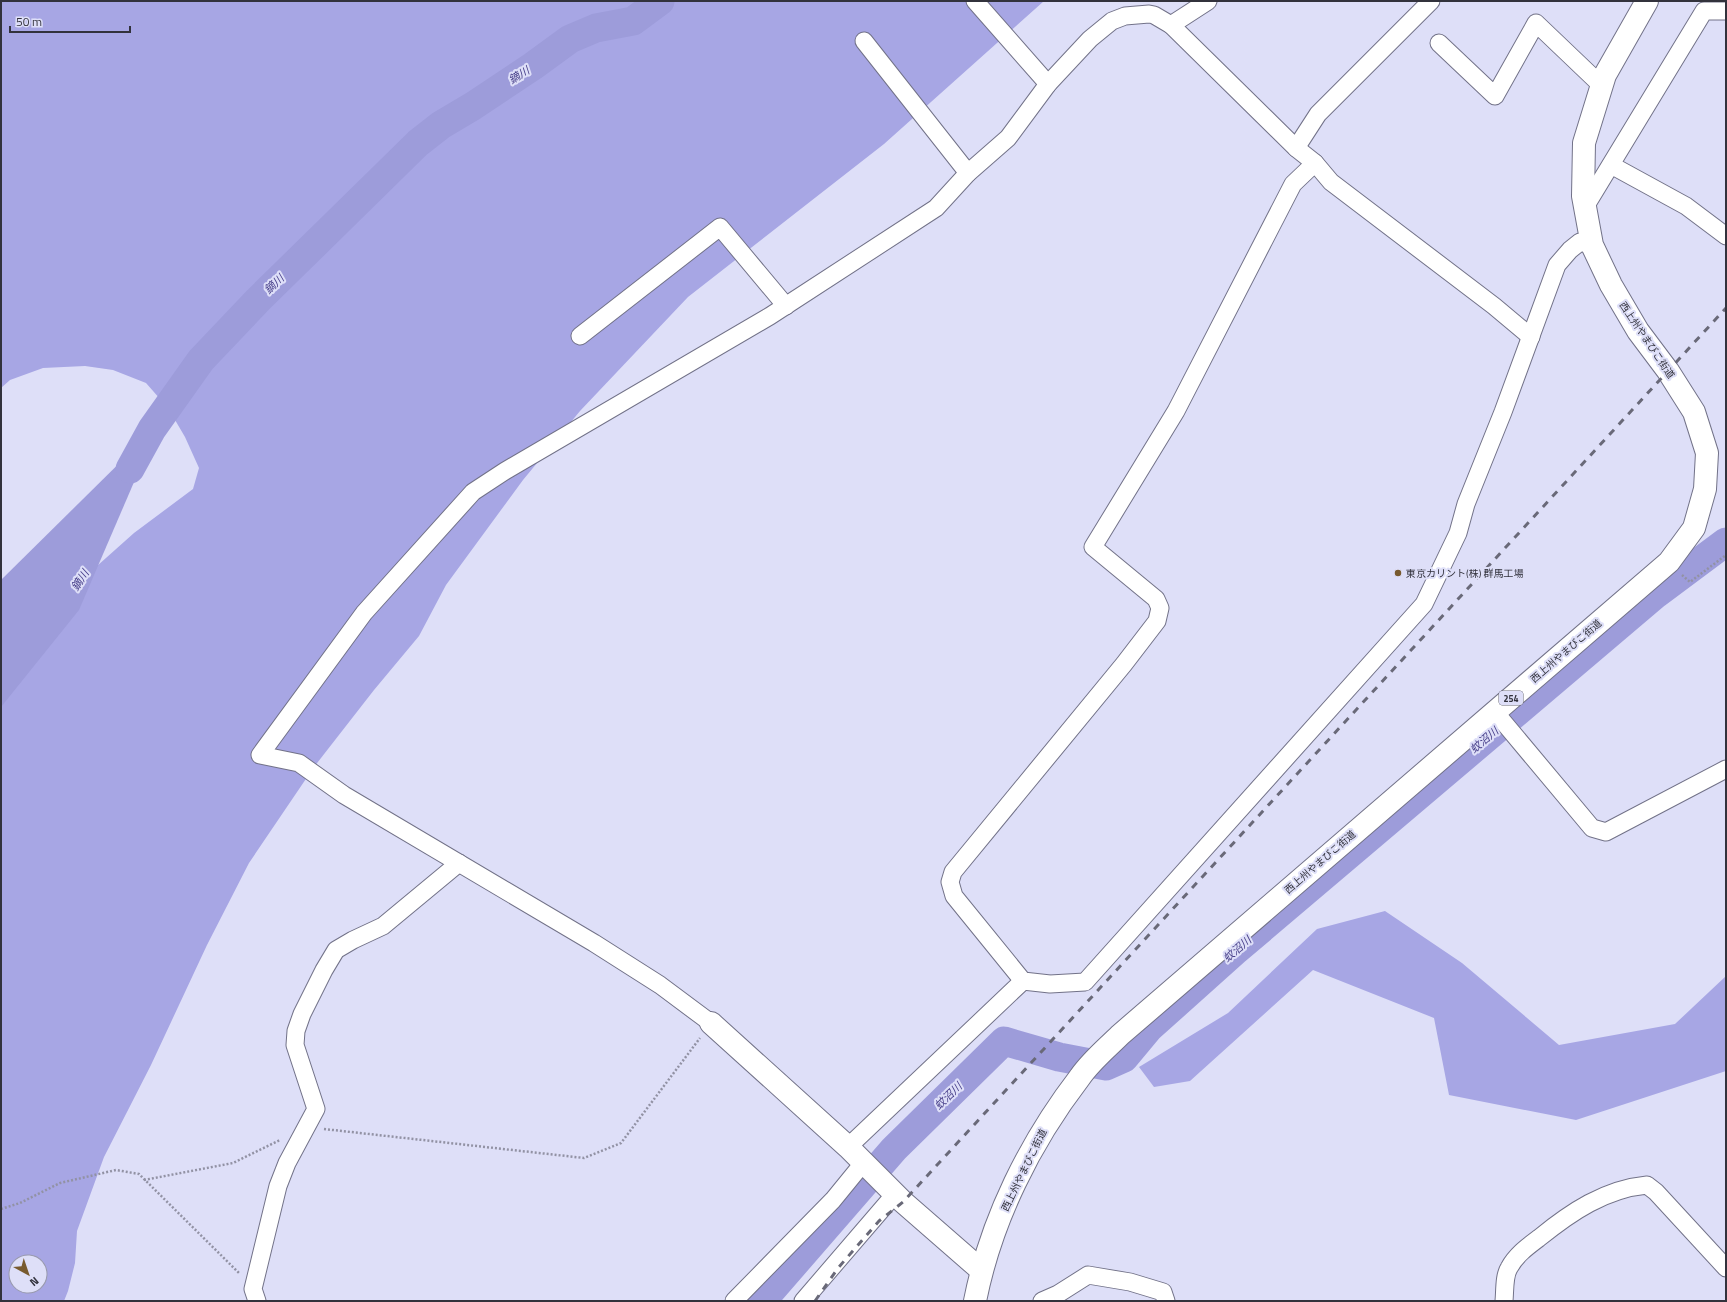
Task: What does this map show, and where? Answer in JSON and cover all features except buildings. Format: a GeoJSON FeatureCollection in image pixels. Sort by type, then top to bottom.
{"type":"FeatureCollection","features":[{"type":"Feature","properties":{"kind":"main road","name":"西上州やまびこ街道"},"geometry":{"type":"LineString","coordinates":[[975,1301],[981,1270],[1009,1196],[1037,1140],[1080,1075],[1120,1035],[1502,720],[1669,562],[1694,528],[1705,489],[1707,453],[1694,412],[1668,371],[1638,331],[1611,285],[1592,245],[1583,196],[1584,143],[1605,75],[1647,1]]}},
{"type":"Feature","properties":{"kind":"main road"},"geometry":{"type":"LineString","coordinates":[[711,1023],[848,1147],[895,1194],[981,1270]]}},
{"type":"Feature","properties":{"kind":"street"},"geometry":{"type":"LineString","coordinates":[[976,1],[1048,84]]}},
{"type":"Feature","properties":{"kind":"street"},"geometry":{"type":"LineString","coordinates":[[1171,26],[1208,1]]}},
{"type":"Feature","properties":{"kind":"street"},"geometry":{"type":"LineString","coordinates":[[1296,148],[1318,114],[1430,1]]}},
{"type":"Feature","properties":{"kind":"street"},"geometry":{"type":"LineString","coordinates":[[1585,207],[1612,165],[1700,6],[1726,11]]}},
{"type":"Feature","properties":{"kind":"street"},"geometry":{"type":"LineString","coordinates":[[711,1023],[660,984],[594,943],[344,796],[299,763],[260,755],[364,613],[473,492],[504,471],[786,306],[936,208],[968,173],[1008,138],[1048,84],[1090,39],[1112,21],[1125,16],[1154,15],[1171,26],[1296,148],[1315,163],[1331,182],[1494,306],[1530,336]]}},
{"type":"Feature","properties":{"kind":"street"},"geometry":{"type":"LineString","coordinates":[[1439,43],[1495,96],[1536,23],[1602,86]]}},
{"type":"Feature","properties":{"kind":"street"},"geometry":{"type":"LineString","coordinates":[[864,41],[968,173]]}},
{"type":"Feature","properties":{"kind":"street"},"geometry":{"type":"LineString","coordinates":[[1315,163],[1293,184],[1176,411],[1093,547],[1156,599],[1160,608],[1157,621],[1124,664],[953,872],[950,882],[954,896],[1023,981],[1050,984],[1085,982],[1424,604],[1458,533],[1466,504],[1557,266],[1570,250],[1580,242],[1592,245]]}},
{"type":"Feature","properties":{"kind":"street"},"geometry":{"type":"LineString","coordinates":[[1612,165],[1686,206],[1726,236]]}},
{"type":"Feature","properties":{"kind":"street"},"geometry":{"type":"LineString","coordinates":[[580,336],[720,227],[786,306]]}},
{"type":"Feature","properties":{"kind":"street"},"geometry":{"type":"LineString","coordinates":[[1502,720],[1592,828],[1606,832],[1726,769]]}},
{"type":"Feature","properties":{"kind":"street"},"geometry":{"type":"LineString","coordinates":[[255,1295],[278,1186],[287,1163],[316,1109],[295,1045],[296,1031],[302,1014],[324,970],[336,950],[383,926],[459,863]]}},
{"type":"Feature","properties":{"kind":"street"},"geometry":{"type":"LineString","coordinates":[[848,1147],[1023,981]]}},
{"type":"Feature","properties":{"kind":"street"},"geometry":{"type":"LineString","coordinates":[[734,1301],[833,1200],[864,1162]]}},
{"type":"Feature","properties":{"kind":"street"},"geometry":{"type":"LineString","coordinates":[[1504,1301],[1508,1270],[1518,1254],[1557,1223],[1583,1206],[1611,1193],[1647,1185],[1656,1192],[1726,1268]]}},
{"type":"Feature","properties":{"kind":"street"},"geometry":{"type":"LineString","coordinates":[[803,1301],[895,1194]]}},
{"type":"Feature","properties":{"kind":"street"},"geometry":{"type":"LineString","coordinates":[[1042,1301],[1058,1294],[1088,1275],[1146,1286],[1163,1292],[1166,1301]]}},
{"type":"Feature","properties":{"kind":"path"},"geometry":{"type":"LineString","coordinates":[[1669,562],[1690,582],[1726,555]]}},
{"type":"Feature","properties":{"kind":"path"},"geometry":{"type":"LineString","coordinates":[[144,1180],[233,1163],[306,1127],[584,1158],[621,1143],[711,1023]]}},
{"type":"Feature","properties":{"kind":"path"},"geometry":{"type":"LineString","coordinates":[[1,1209],[20,1203],[60,1183],[116,1170],[139,1174],[239,1273],[255,1295]]}},
{"type":"Feature","properties":{"kind":"shaded area"},"geometry":{"type":"Polygon","coordinates":[[[1,1],[1044,1],[884,144],[688,297],[580,411],[523,480],[446,585],[419,636],[374,690],[314,767],[249,863],[207,945],[151,1065],[104,1157],[77,1231],[75,1263],[64,1301],[1,1301],[1,663],[97,566],[134,533],[193,489],[199,468],[185,437],[168,408],[146,383],[113,370],[85,366],[43,368],[10,380],[1,388],[1,1]]]}},
{"type":"Feature","properties":{"kind":"shaded area"},"geometry":{"type":"Polygon","coordinates":[[[1385,911],[1462,963],[1559,1045],[1675,1024],[1726,976],[1726,1071],[1576,1120],[1449,1095],[1434,1018],[1313,970],[1190,1081],[1154,1087],[1139,1067],[1228,1013],[1317,929],[1385,911]]]}},
{"type":"Feature","properties":{"kind":"water"},"geometry":{"type":"Polygon","coordinates":[[[159,424],[79,610],[1,707],[1,580],[159,424]]]}},
{"type":"Feature","properties":{"kind":"waterway","name":"鏑川"},"geometry":{"type":"LineString","coordinates":[[130,469],[152,429],[201,360],[258,300],[418,143],[441,125],[473,106],[570,39],[596,28],[633,21],[660,1]]}},
{"type":"Feature","properties":{"kind":"waterway","name":"蚊沼川"},"geometry":{"type":"LineString","coordinates":[[762,1301],[894,1149],[1004,1041],[1059,1057],[1106,1066],[1124,1058],[1149,1028],[1235,951],[1656,594],[1726,542]]}},
{"type":"Feature","properties":{"kind":"railway"},"geometry":{"type":"LineString","coordinates":[[815,1301],[838,1268],[879,1221],[903,1202],[1726,308]]}},
{"type":"Feature","properties":{"kind":"place","name":"東京カリント(株) 群馬工場"},"geometry":{"type":"Point","coordinates":[1398,573]}}]}
